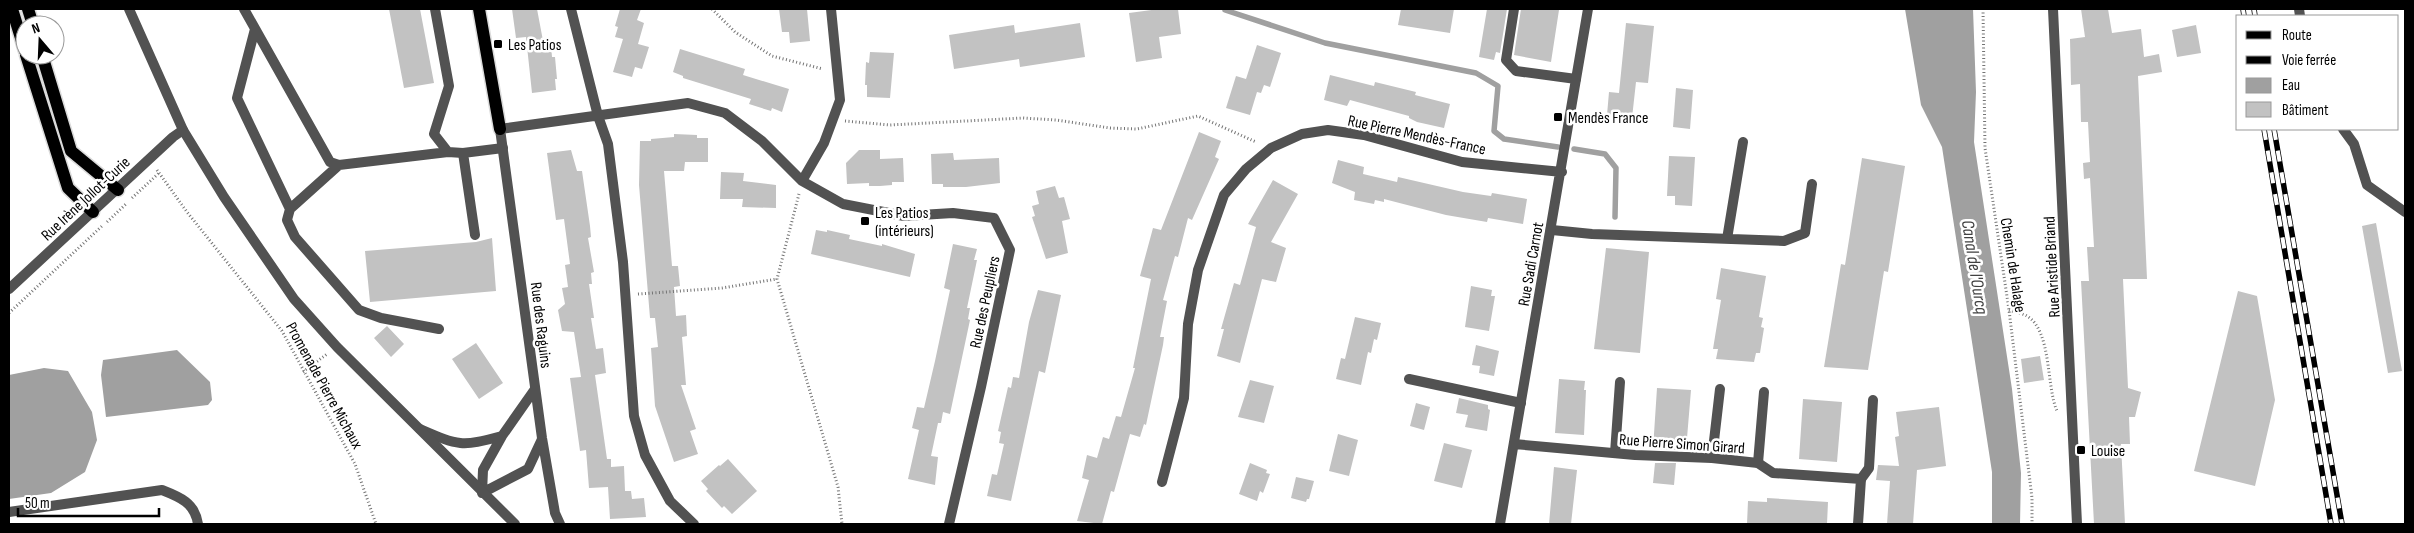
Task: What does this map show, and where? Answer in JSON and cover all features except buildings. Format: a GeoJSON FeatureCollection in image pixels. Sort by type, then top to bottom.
{"type":"FeatureCollection","features":[{"type":"Feature","properties":{"kind":"main road"},"geometry":{"type":"LineString","coordinates":[[479,9],[500,129]]}},
{"type":"Feature","properties":{"kind":"main road"},"geometry":{"type":"LineString","coordinates":[[29,65],[68,188],[93,212]]}},
{"type":"Feature","properties":{"kind":"main road"},"geometry":{"type":"LineString","coordinates":[[45,65],[71,151],[118,190]]}},
{"type":"Feature","properties":{"kind":"street"},"geometry":{"type":"LineString","coordinates":[[129,9],[184,130],[224,197],[294,299],[337,347],[515,524]]}},
{"type":"Feature","properties":{"kind":"street"},"geometry":{"type":"LineString","coordinates":[[244,9],[330,162],[339,165],[448,152],[463,153],[503,148]]}},
{"type":"Feature","properties":{"kind":"street"},"geometry":{"type":"LineString","coordinates":[[434,9],[449,86],[434,134],[448,152]]}},
{"type":"Feature","properties":{"kind":"street"},"geometry":{"type":"LineString","coordinates":[[571,9],[598,116],[608,144],[623,262],[634,416],[644,455],[670,501],[694,524]]}},
{"type":"Feature","properties":{"kind":"street"},"geometry":{"type":"LineString","coordinates":[[802,181],[824,143],[840,100],[832,9]]}},
{"type":"Feature","properties":{"kind":"street"},"geometry":{"type":"LineString","coordinates":[[1514,9],[1506,60],[1516,71],[1576,80]]}},
{"type":"Feature","properties":{"kind":"street","name":"Rue Sadi Carnot"},"geometry":{"type":"LineString","coordinates":[[1500,524],[1562,172],[1588,9]]}},
{"type":"Feature","properties":{"kind":"street","name":"Rue Aristide Briand"},"geometry":{"type":"LineString","coordinates":[[2053,9],[2077,524]]}},
{"type":"Feature","properties":{"kind":"street"},"geometry":{"type":"LineString","coordinates":[[255,29],[236,98],[290,210]]}},
{"type":"Feature","properties":{"kind":"street","name":"Rue des Peupliers"},"geometry":{"type":"LineString","coordinates":[[500,129],[688,103],[725,114],[762,140],[802,181],[843,204],[904,216],[953,213],[994,218],[1010,250],[982,387],[948,524]]}},
{"type":"Feature","properties":{"kind":"street","name":"Rue des Raguins"},"geometry":{"type":"LineString","coordinates":[[500,129],[542,438],[555,513],[560,524]]}},
{"type":"Feature","properties":{"kind":"street","name":"Rue Irène Jollot-Curie"},"geometry":{"type":"LineString","coordinates":[[9,289],[173,137],[184,130]]}},
{"type":"Feature","properties":{"kind":"street","name":"Rue Pierre Mendès-France"},"geometry":{"type":"LineString","coordinates":[[1162,482],[1184,398],[1188,324],[1198,270],[1224,195],[1246,169],[1271,148],[1302,134],[1328,130],[1364,136],[1462,162],[1562,172]]}},
{"type":"Feature","properties":{"kind":"street"},"geometry":{"type":"LineString","coordinates":[[2344,130],[2354,144],[2367,185],[2405,212]]}},
{"type":"Feature","properties":{"kind":"street"},"geometry":{"type":"LineString","coordinates":[[1727,239],[1743,142]]}},
{"type":"Feature","properties":{"kind":"street"},"geometry":{"type":"LineString","coordinates":[[463,153],[475,235]]}},
{"type":"Feature","properties":{"kind":"street"},"geometry":{"type":"LineString","coordinates":[[339,165],[290,210],[287,220],[295,236],[359,310],[381,318],[438,329]]}},
{"type":"Feature","properties":{"kind":"street"},"geometry":{"type":"LineString","coordinates":[[1552,230],[1592,234],[1784,241],[1805,233],[1812,184]]}},
{"type":"Feature","properties":{"kind":"street"},"geometry":{"type":"LineString","coordinates":[[1409,380],[1521,404]]}},
{"type":"Feature","properties":{"kind":"street"},"geometry":{"type":"LineString","coordinates":[[1615,453],[1620,382]]}},
{"type":"Feature","properties":{"kind":"street"},"geometry":{"type":"LineString","coordinates":[[482,493],[483,470],[502,436],[535,389]]}},
{"type":"Feature","properties":{"kind":"street"},"geometry":{"type":"LineString","coordinates":[[1712,458],[1720,389]]}},
{"type":"Feature","properties":{"kind":"street"},"geometry":{"type":"LineString","coordinates":[[1758,463],[1764,392]]}},
{"type":"Feature","properties":{"kind":"street"},"geometry":{"type":"LineString","coordinates":[[1858,524],[1861,479],[1869,468],[1873,400]]}},
{"type":"Feature","properties":{"kind":"street"},"geometry":{"type":"LineString","coordinates":[[420,429],[454,444],[471,444],[502,436]]}},
{"type":"Feature","properties":{"kind":"street"},"geometry":{"type":"LineString","coordinates":[[482,493],[528,469],[542,438]]}},
{"type":"Feature","properties":{"kind":"street","name":"Rue Pierre Simon Girard"},"geometry":{"type":"LineString","coordinates":[[1514,444],[1615,453],[1712,458],[1758,463],[1774,472],[1861,479]]}},
{"type":"Feature","properties":{"kind":"street"},"geometry":{"type":"LineString","coordinates":[[9,512],[162,490],[184,498],[196,513],[198,524]]}},
{"type":"Feature","properties":{"kind":"path"},"geometry":{"type":"LineString","coordinates":[[712,9],[735,32],[772,56],[839,72]]}},
{"type":"Feature","properties":{"kind":"path","name":"Chemin de Halage"},"geometry":{"type":"LineString","coordinates":[[1983,9],[1985,148],[2009,310],[2032,498],[2032,524]]}},
{"type":"Feature","properties":{"kind":"path"},"geometry":{"type":"LineString","coordinates":[[833,120],[890,125],[1023,118],[1056,120],[1110,128],[1137,129],[1198,116],[1271,148]]}},
{"type":"Feature","properties":{"kind":"path","name":"Promenade Pierre Michaux"},"geometry":{"type":"LineString","coordinates":[[9,313],[159,172],[187,212],[282,331],[355,464],[376,524]]}},
{"type":"Feature","properties":{"kind":"path"},"geometry":{"type":"LineString","coordinates":[[802,181],[777,279],[838,487],[842,524]]}},
{"type":"Feature","properties":{"kind":"path"},"geometry":{"type":"LineString","coordinates":[[624,294],[722,288],[777,279]]}},
{"type":"Feature","properties":{"kind":"path"},"geometry":{"type":"LineString","coordinates":[[2009,310],[2028,317],[2043,336],[2052,400],[2060,419],[2073,423]]}},
{"type":"Feature","properties":{"kind":"path"},"geometry":{"type":"LineString","coordinates":[[303,372],[337,347]]}},
{"type":"Feature","properties":{"kind":"water","name":"Canal de l'Ourcq"},"geometry":{"type":"Polygon","coordinates":[[[1905,9],[1973,9],[1976,92],[1974,142],[2012,389],[2021,473],[2020,524],[1992,524],[1992,472],[1942,147],[1921,105],[1905,9]]]}},
{"type":"Feature","properties":{"kind":"water"},"geometry":{"type":"Polygon","coordinates":[[[177,350],[210,382],[212,400],[208,405],[106,417],[101,375],[103,360],[177,350]]]}},
{"type":"Feature","properties":{"kind":"water"},"geometry":{"type":"Polygon","coordinates":[[[44,368],[68,371],[92,412],[97,440],[85,472],[51,493],[9,499],[9,375],[44,368]]]}},
{"type":"Feature","properties":{"kind":"waterway"},"geometry":{"type":"LineString","coordinates":[[1225,10],[1325,43],[1476,73],[1498,86],[1494,131],[1504,139],[1558,147]]}},
{"type":"Feature","properties":{"kind":"waterway"},"geometry":{"type":"LineString","coordinates":[[1574,149],[1605,154],[1616,168],[1615,217]]}},
{"type":"Feature","properties":{"kind":"railway"},"geometry":{"type":"LineString","coordinates":[[2243,9],[2244,15]]}},
{"type":"Feature","properties":{"kind":"railway"},"geometry":{"type":"LineString","coordinates":[[2254,9],[2255,15]]}},
{"type":"Feature","properties":{"kind":"railway"},"geometry":{"type":"LineString","coordinates":[[2264,130],[2331,524]]}},
{"type":"Feature","properties":{"kind":"railway"},"geometry":{"type":"LineString","coordinates":[[2274,130],[2342,524]]}},
{"type":"Feature","properties":{"kind":"place","name":"Les Patios"},"geometry":{"type":"Point","coordinates":[498,44]}},
{"type":"Feature","properties":{"kind":"place","name":"Mendès France"},"geometry":{"type":"Point","coordinates":[1558,117]}},
{"type":"Feature","properties":{"kind":"place","name":"Les Patios (intérieurs)"},"geometry":{"type":"Point","coordinates":[865,221]}},
{"type":"Feature","properties":{"kind":"place","name":"Louise"},"geometry":{"type":"Point","coordinates":[2081,450]}}]}
